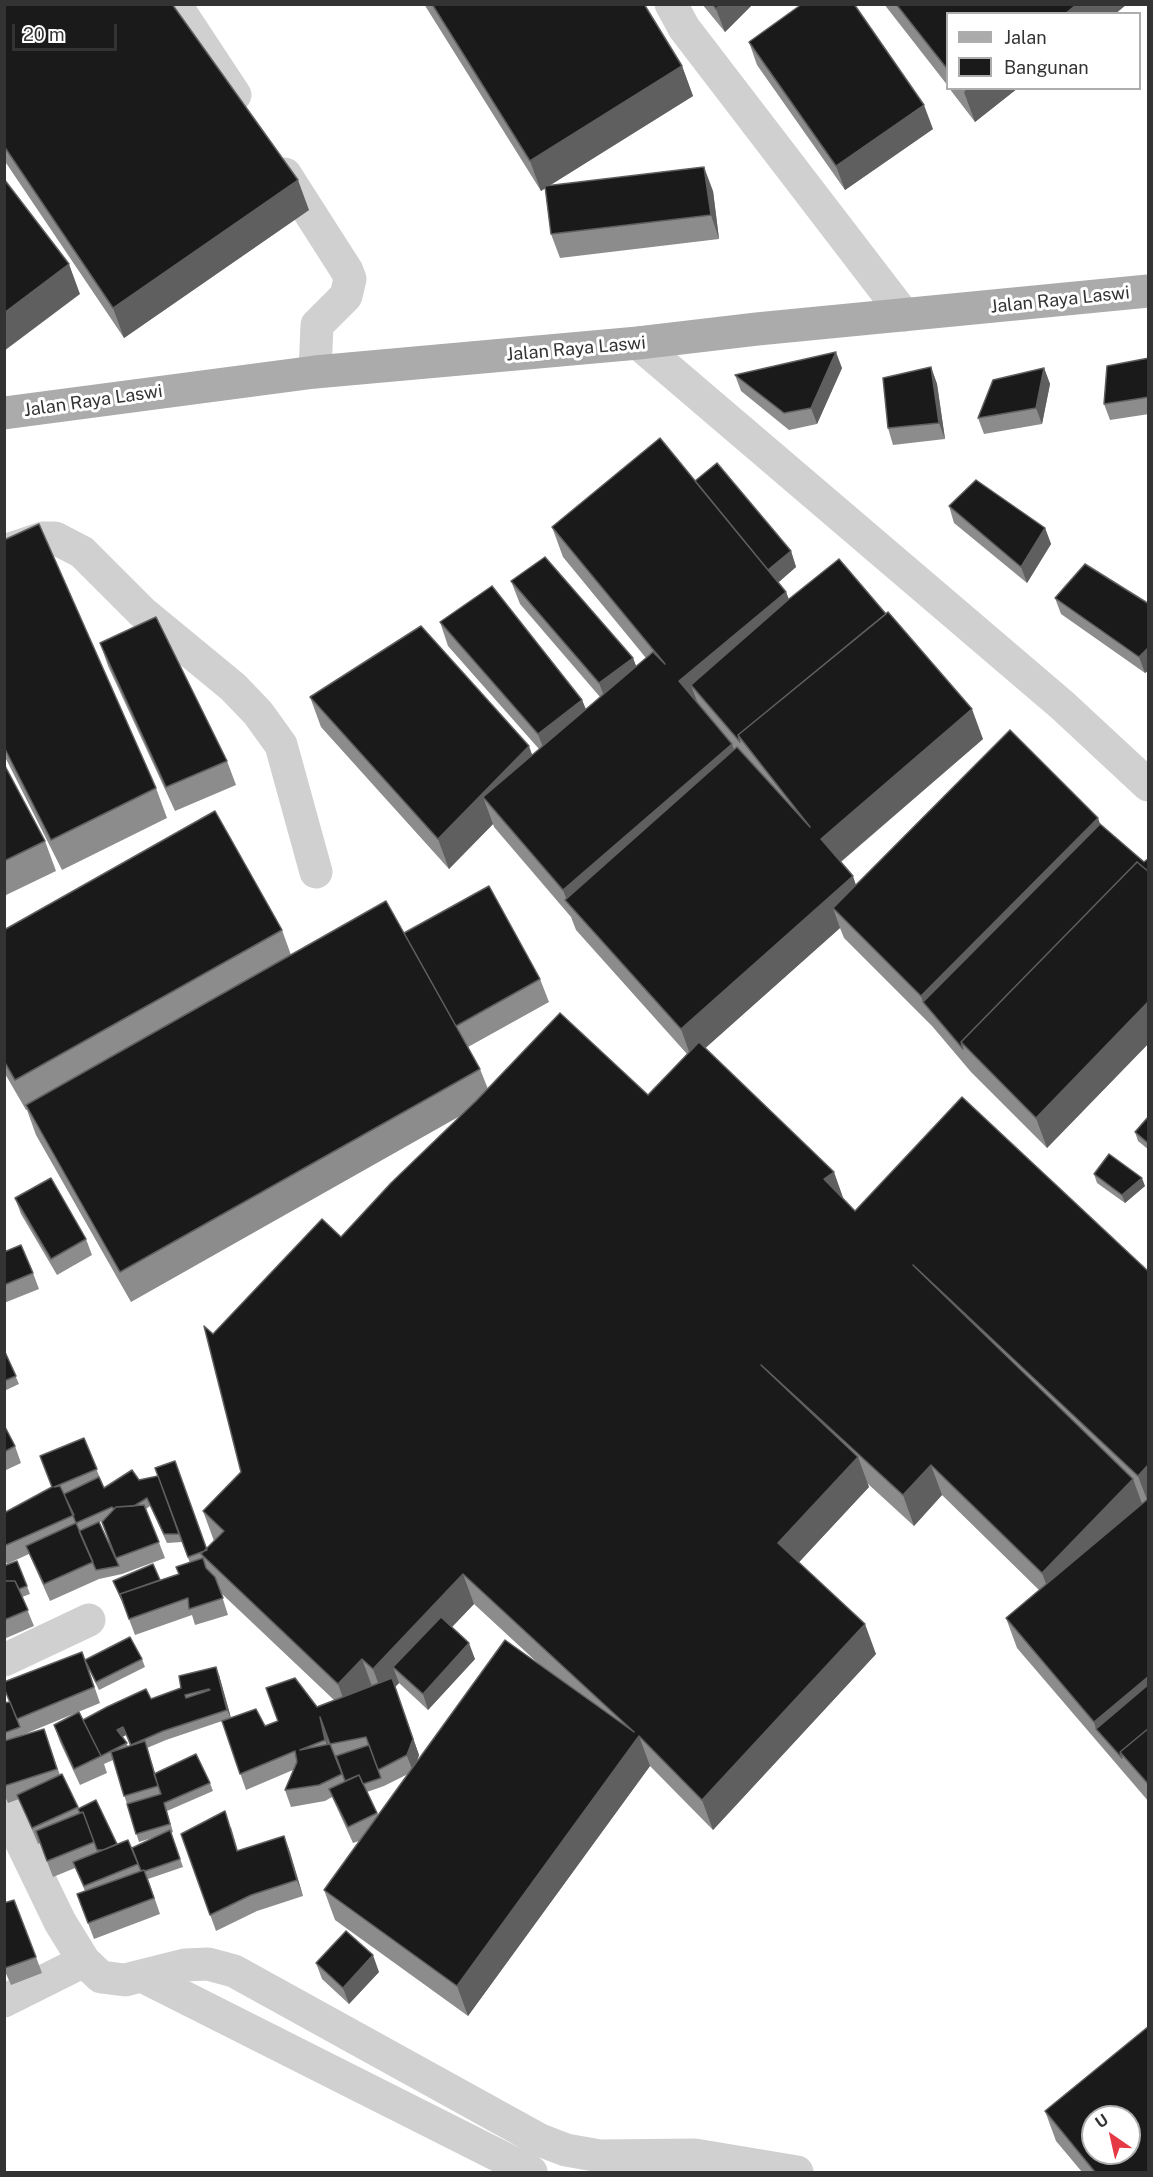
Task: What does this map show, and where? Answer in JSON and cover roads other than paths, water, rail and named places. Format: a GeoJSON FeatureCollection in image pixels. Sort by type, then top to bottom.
{"type":"FeatureCollection","features":[{"type":"Feature","properties":{"kind":"main road","name":"Jalan Raya Laswi"},"geometry":{"type":"LineString","coordinates":[[4,413],[315,372],[639,343],[1149,291]]}},
{"type":"Feature","properties":{"kind":"street"},"geometry":{"type":"LineString","coordinates":[[175,4],[248,116]]}},
{"type":"Feature","properties":{"kind":"street"},"geometry":{"type":"LineString","coordinates":[[671,4],[684,28],[904,315]]}},
{"type":"Feature","properties":{"kind":"street"},"geometry":{"type":"LineString","coordinates":[[272,153],[350,279],[346,296],[317,325],[315,372]]}},
{"type":"Feature","properties":{"kind":"street"},"geometry":{"type":"LineString","coordinates":[[639,343],[1062,705],[1149,785]]}},
{"type":"Feature","properties":{"kind":"street"},"geometry":{"type":"LineString","coordinates":[[4,551],[43,538],[55,538],[82,552],[142,612],[239,693],[258,713],[280,745],[316,872]]}},
{"type":"Feature","properties":{"kind":"street"},"geometry":{"type":"LineString","coordinates":[[4,1660],[89,1620]]}},
{"type":"Feature","properties":{"kind":"street"},"geometry":{"type":"LineString","coordinates":[[4,1806],[60,1922],[84,1961],[101,1977],[125,1980],[185,1965],[208,1964],[234,1971],[540,2140],[597,2164],[695,2155],[797,2172]]}},
{"type":"Feature","properties":{"kind":"street"},"geometry":{"type":"LineString","coordinates":[[4,2001],[84,1961]]}},
{"type":"Feature","properties":{"kind":"street"},"geometry":{"type":"LineString","coordinates":[[142,1976],[531,2172]]}}]}
